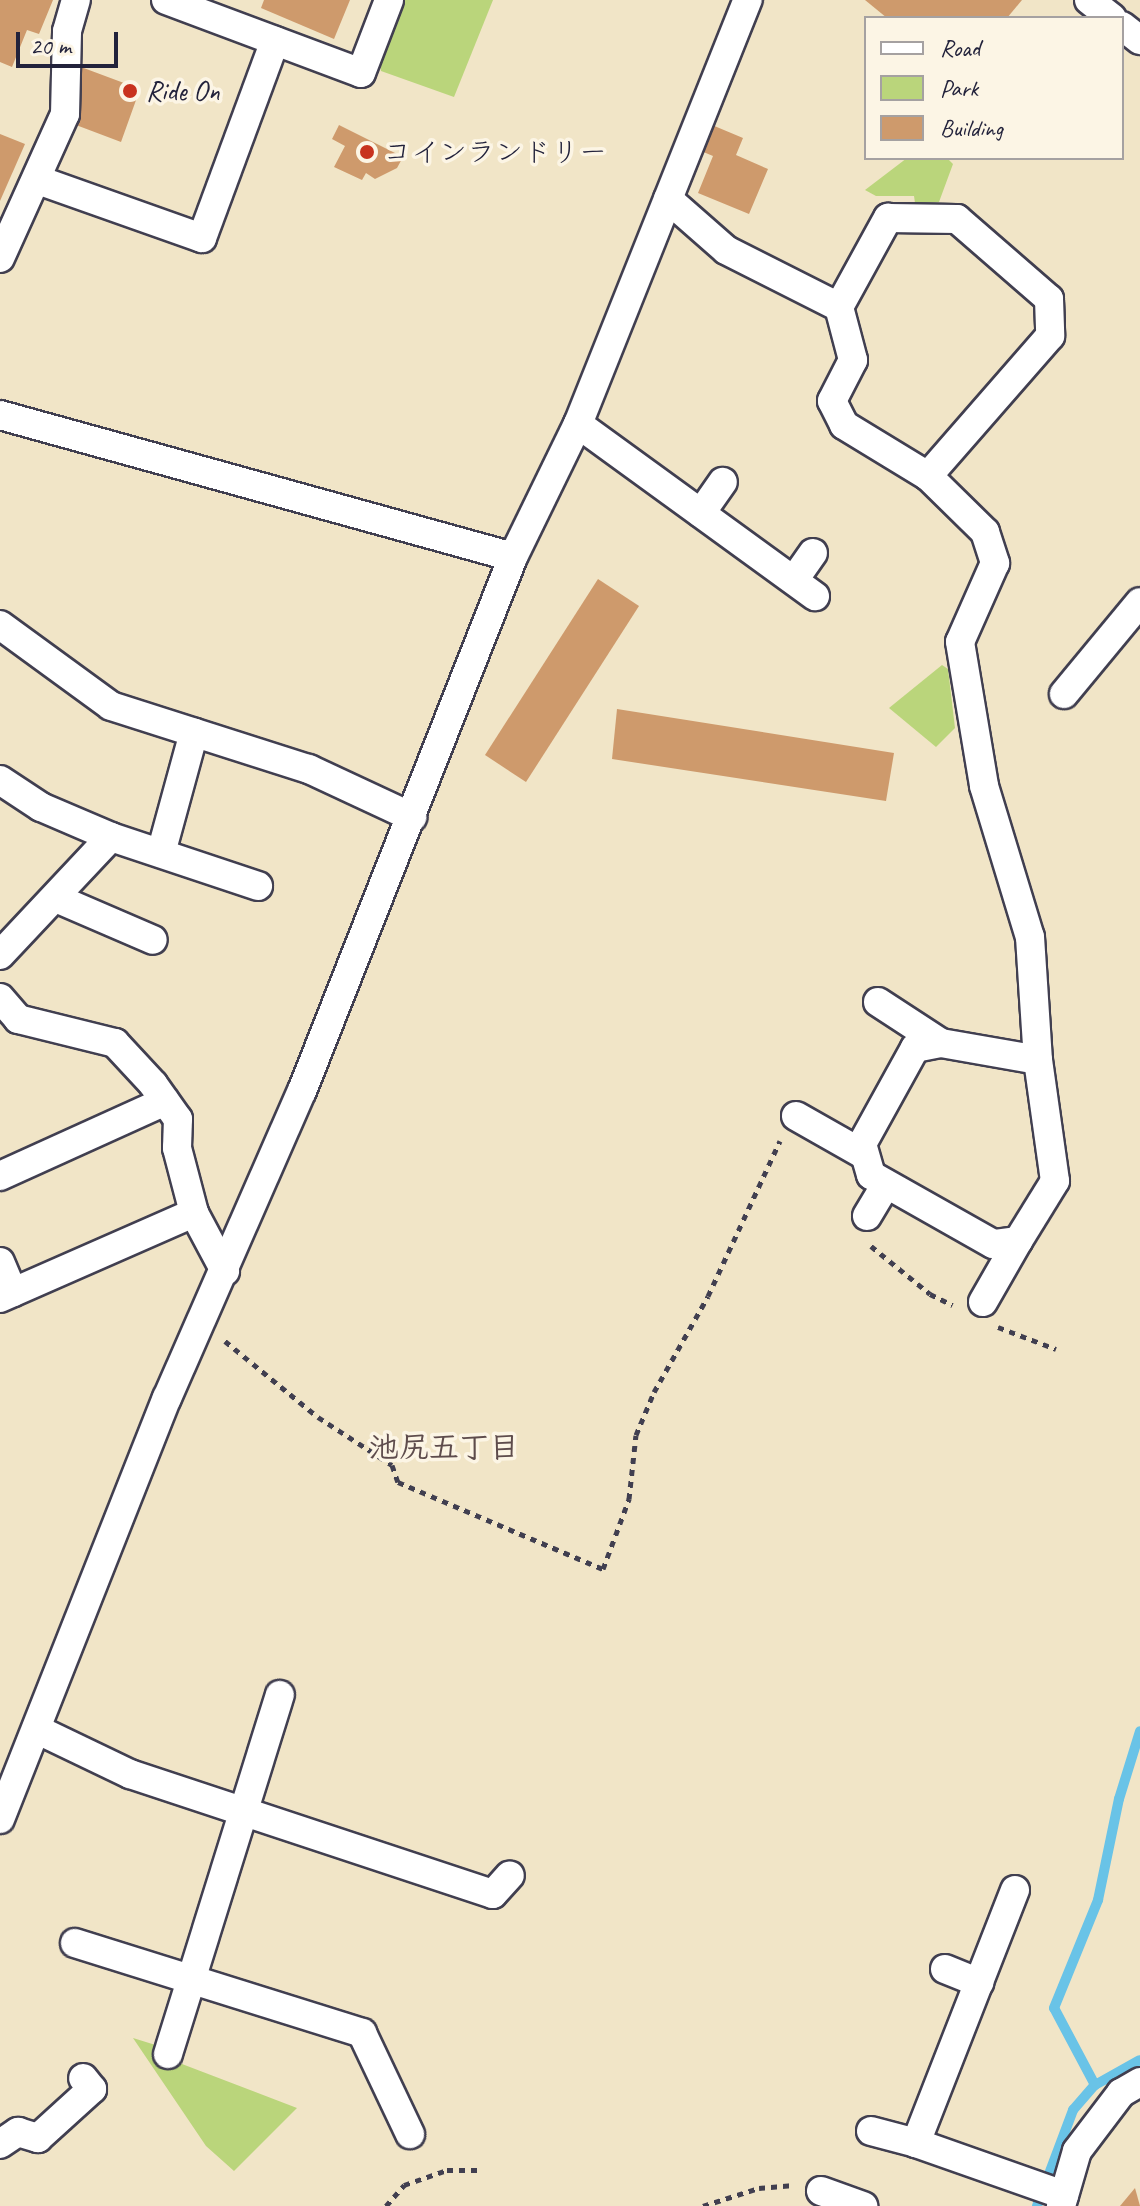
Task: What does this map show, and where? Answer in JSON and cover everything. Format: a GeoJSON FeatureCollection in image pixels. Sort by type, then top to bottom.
{"type":"FeatureCollection","features":[{"type":"Feature","properties":{"kind":"street"},"geometry":{"type":"LineString","coordinates":[[0,258],[38,180],[65,114],[67,31],[76,0]]}},
{"type":"Feature","properties":{"kind":"street"},"geometry":{"type":"LineString","coordinates":[[166,0],[361,73],[389,0]]}},
{"type":"Feature","properties":{"kind":"street"},"geometry":{"type":"LineString","coordinates":[[0,1819],[38,1730],[167,1398],[225,1271],[412,817],[513,557],[578,424],[748,0]]}},
{"type":"Feature","properties":{"kind":"street"},"geometry":{"type":"LineString","coordinates":[[1089,0],[1109,16]]}},
{"type":"Feature","properties":{"kind":"street"},"geometry":{"type":"LineString","coordinates":[[1124,28],[1140,40]]}},
{"type":"Feature","properties":{"kind":"street"},"geometry":{"type":"LineString","coordinates":[[38,180],[202,238],[275,41]]}},
{"type":"Feature","properties":{"kind":"street"},"geometry":{"type":"LineString","coordinates":[[668,199],[726,250],[839,307]]}},
{"type":"Feature","properties":{"kind":"street"},"geometry":{"type":"LineString","coordinates":[[928,476],[1050,336],[1049,299],[957,219],[888,218],[839,307],[853,360],[832,401],[844,425],[928,476],[985,532],[995,563],[960,642],[984,786],[1030,937],[1038,1060],[1055,1181],[975,1310]]}},
{"type":"Feature","properties":{"kind":"street"},"geometry":{"type":"LineString","coordinates":[[0,415],[513,557]]}},
{"type":"Feature","properties":{"kind":"street"},"geometry":{"type":"LineString","coordinates":[[578,424],[805,588],[813,553]]}},
{"type":"Feature","properties":{"kind":"street"},"geometry":{"type":"LineString","coordinates":[[701,513],[723,482]]}},
{"type":"Feature","properties":{"kind":"street"},"geometry":{"type":"LineString","coordinates":[[1064,694],[1140,602]]}},
{"type":"Feature","properties":{"kind":"street"},"geometry":{"type":"LineString","coordinates":[[0,625],[111,706],[309,769],[412,817]]}},
{"type":"Feature","properties":{"kind":"street"},"geometry":{"type":"LineString","coordinates":[[161,853],[194,732]]}},
{"type":"Feature","properties":{"kind":"street"},"geometry":{"type":"LineString","coordinates":[[0,780],[41,807],[111,837],[258,886]]}},
{"type":"Feature","properties":{"kind":"street"},"geometry":{"type":"LineString","coordinates":[[0,955],[58,899],[111,837]]}},
{"type":"Feature","properties":{"kind":"street"},"geometry":{"type":"LineString","coordinates":[[58,899],[153,940]]}},
{"type":"Feature","properties":{"kind":"street"},"geometry":{"type":"LineString","coordinates":[[0,998],[18,1019],[115,1043],[165,1101],[178,1119],[177,1148],[194,1213],[225,1271]]}},
{"type":"Feature","properties":{"kind":"street"},"geometry":{"type":"LineString","coordinates":[[878,1002],[941,1043]]}},
{"type":"Feature","properties":{"kind":"street"},"geometry":{"type":"LineString","coordinates":[[1018,1241],[993,1244],[871,1175],[862,1144],[915,1048],[941,1043],[1038,1060]]}},
{"type":"Feature","properties":{"kind":"street"},"geometry":{"type":"LineString","coordinates":[[0,1176],[165,1101]]}},
{"type":"Feature","properties":{"kind":"street"},"geometry":{"type":"LineString","coordinates":[[795,1129],[863,1154]]}},
{"type":"Feature","properties":{"kind":"street"},"geometry":{"type":"LineString","coordinates":[[863,1225],[886,1184]]}},
{"type":"Feature","properties":{"kind":"street"},"geometry":{"type":"LineString","coordinates":[[0,1262],[7,1295],[194,1213]]}},
{"type":"Feature","properties":{"kind":"street"},"geometry":{"type":"LineString","coordinates":[[168,2054],[280,1695]]}},
{"type":"Feature","properties":{"kind":"street"},"geometry":{"type":"LineString","coordinates":[[38,1730],[130,1774],[493,1894],[510,1875]]}},
{"type":"Feature","properties":{"kind":"street"},"geometry":{"type":"LineString","coordinates":[[916,2143],[1015,1890]]}},
{"type":"Feature","properties":{"kind":"street"},"geometry":{"type":"LineString","coordinates":[[75,1943],[362,2033],[395,2124]]}},
{"type":"Feature","properties":{"kind":"street"},"geometry":{"type":"LineString","coordinates":[[945,1969],[979,1983]]}},
{"type":"Feature","properties":{"kind":"street"},"geometry":{"type":"LineString","coordinates":[[0,2144],[18,2132],[46,2148],[92,2089],[83,2078]]}},
{"type":"Feature","properties":{"kind":"street"},"geometry":{"type":"LineString","coordinates":[[871,2131],[916,2143],[1063,2201],[1077,2151],[1121,2093],[1140,2082]]}},
{"type":"Feature","properties":{"kind":"street"},"geometry":{"type":"LineString","coordinates":[[821,2191],[863,2206]]}},
{"type":"Feature","properties":{"kind":"path"},"geometry":{"type":"LineString","coordinates":[[225,1341],[318,1417],[392,1465],[398,1482],[603,1569],[629,1499],[636,1435],[654,1392],[708,1296],[782,1137],[795,1129]]}},
{"type":"Feature","properties":{"kind":"path"},"geometry":{"type":"LineString","coordinates":[[863,1225],[879,1256],[975,1310],[1056,1349]]}},
{"type":"Feature","properties":{"kind":"path"},"geometry":{"type":"LineString","coordinates":[[386,2206],[404,2185],[447,2170],[482,2170]]}},
{"type":"Feature","properties":{"kind":"path"},"geometry":{"type":"LineString","coordinates":[[703,2206],[790,2184],[821,2191]]}},
{"type":"Feature","properties":{"kind":"green space"},"geometry":{"type":"Polygon","coordinates":[[[401,0],[493,0],[454,97],[381,71],[379,52],[401,0]]]}},
{"type":"Feature","properties":{"kind":"green space"},"geometry":{"type":"Polygon","coordinates":[[[904,160],[949,160],[953,164],[939,202],[915,203],[914,196],[876,196],[865,190],[904,160]]]}},
{"type":"Feature","properties":{"kind":"green space"},"geometry":{"type":"Polygon","coordinates":[[[942,665],[948,669],[955,728],[936,747],[889,708],[942,665]]]}},
{"type":"Feature","properties":{"kind":"green space"},"geometry":{"type":"Polygon","coordinates":[[[133,2038],[162,2047],[161,2056],[297,2108],[234,2171],[206,2146],[133,2038]]]}},
{"type":"Feature","properties":{"kind":"building"},"geometry":{"type":"Polygon","coordinates":[[[0,0],[53,0],[39,34],[27,30],[12,67],[0,62],[0,0]]]}},
{"type":"Feature","properties":{"kind":"building"},"geometry":{"type":"Polygon","coordinates":[[[264,0],[350,0],[334,39],[261,8],[264,0]]]}},
{"type":"Feature","properties":{"kind":"building"},"geometry":{"type":"Polygon","coordinates":[[[865,0],[1022,0],[1009,16],[885,16],[865,0]]]}},
{"type":"Feature","properties":{"kind":"building"},"geometry":{"type":"Polygon","coordinates":[[[81,67],[140,89],[121,142],[76,125],[81,110],[81,67]]]}},
{"type":"Feature","properties":{"kind":"building","name":"コインランドリー"},"geometry":{"type":"Polygon","coordinates":[[[339,125],[403,157],[397,168],[375,179],[366,173],[362,180],[334,167],[345,146],[332,139],[339,125]]]}},
{"type":"Feature","properties":{"kind":"building"},"geometry":{"type":"Polygon","coordinates":[[[712,125],[743,138],[736,155],[768,169],[749,214],[698,193],[713,156],[701,151],[712,125]]]}},
{"type":"Feature","properties":{"kind":"building"},"geometry":{"type":"Polygon","coordinates":[[[0,134],[25,144],[0,201],[0,134]]]}},
{"type":"Feature","properties":{"kind":"building"},"geometry":{"type":"Polygon","coordinates":[[[598,579],[639,606],[526,782],[485,755],[598,579]]]}},
{"type":"Feature","properties":{"kind":"building"},"geometry":{"type":"Polygon","coordinates":[[[617,709],[894,753],[886,801],[612,759],[617,709]]]}},
{"type":"Feature","properties":{"kind":"building"},"geometry":{"type":"Polygon","coordinates":[[[1135,2188],[1140,2206],[1120,2206],[1135,2188]]]}},
{"type":"Feature","properties":{"kind":"waterway"},"geometry":{"type":"LineString","coordinates":[[1037,2206],[1073,2110],[1095,2085],[1054,2008],[1098,1900],[1119,1799],[1140,1731]]}},
{"type":"Feature","properties":{"kind":"waterway"},"geometry":{"type":"LineString","coordinates":[[1095,2085],[1140,2060]]}},
{"type":"Feature","properties":{"kind":"place","name":"Ride On"},"geometry":{"type":"Point","coordinates":[130,91]}},
{"type":"Feature","properties":{"kind":"place","name":"コインランドリー"},"geometry":{"type":"Point","coordinates":[367,152]}},
{"type":"Feature","properties":{"kind":"district","name":"池尻五丁目"},"geometry":{"type":"Point","coordinates":[444,1447]}}]}
